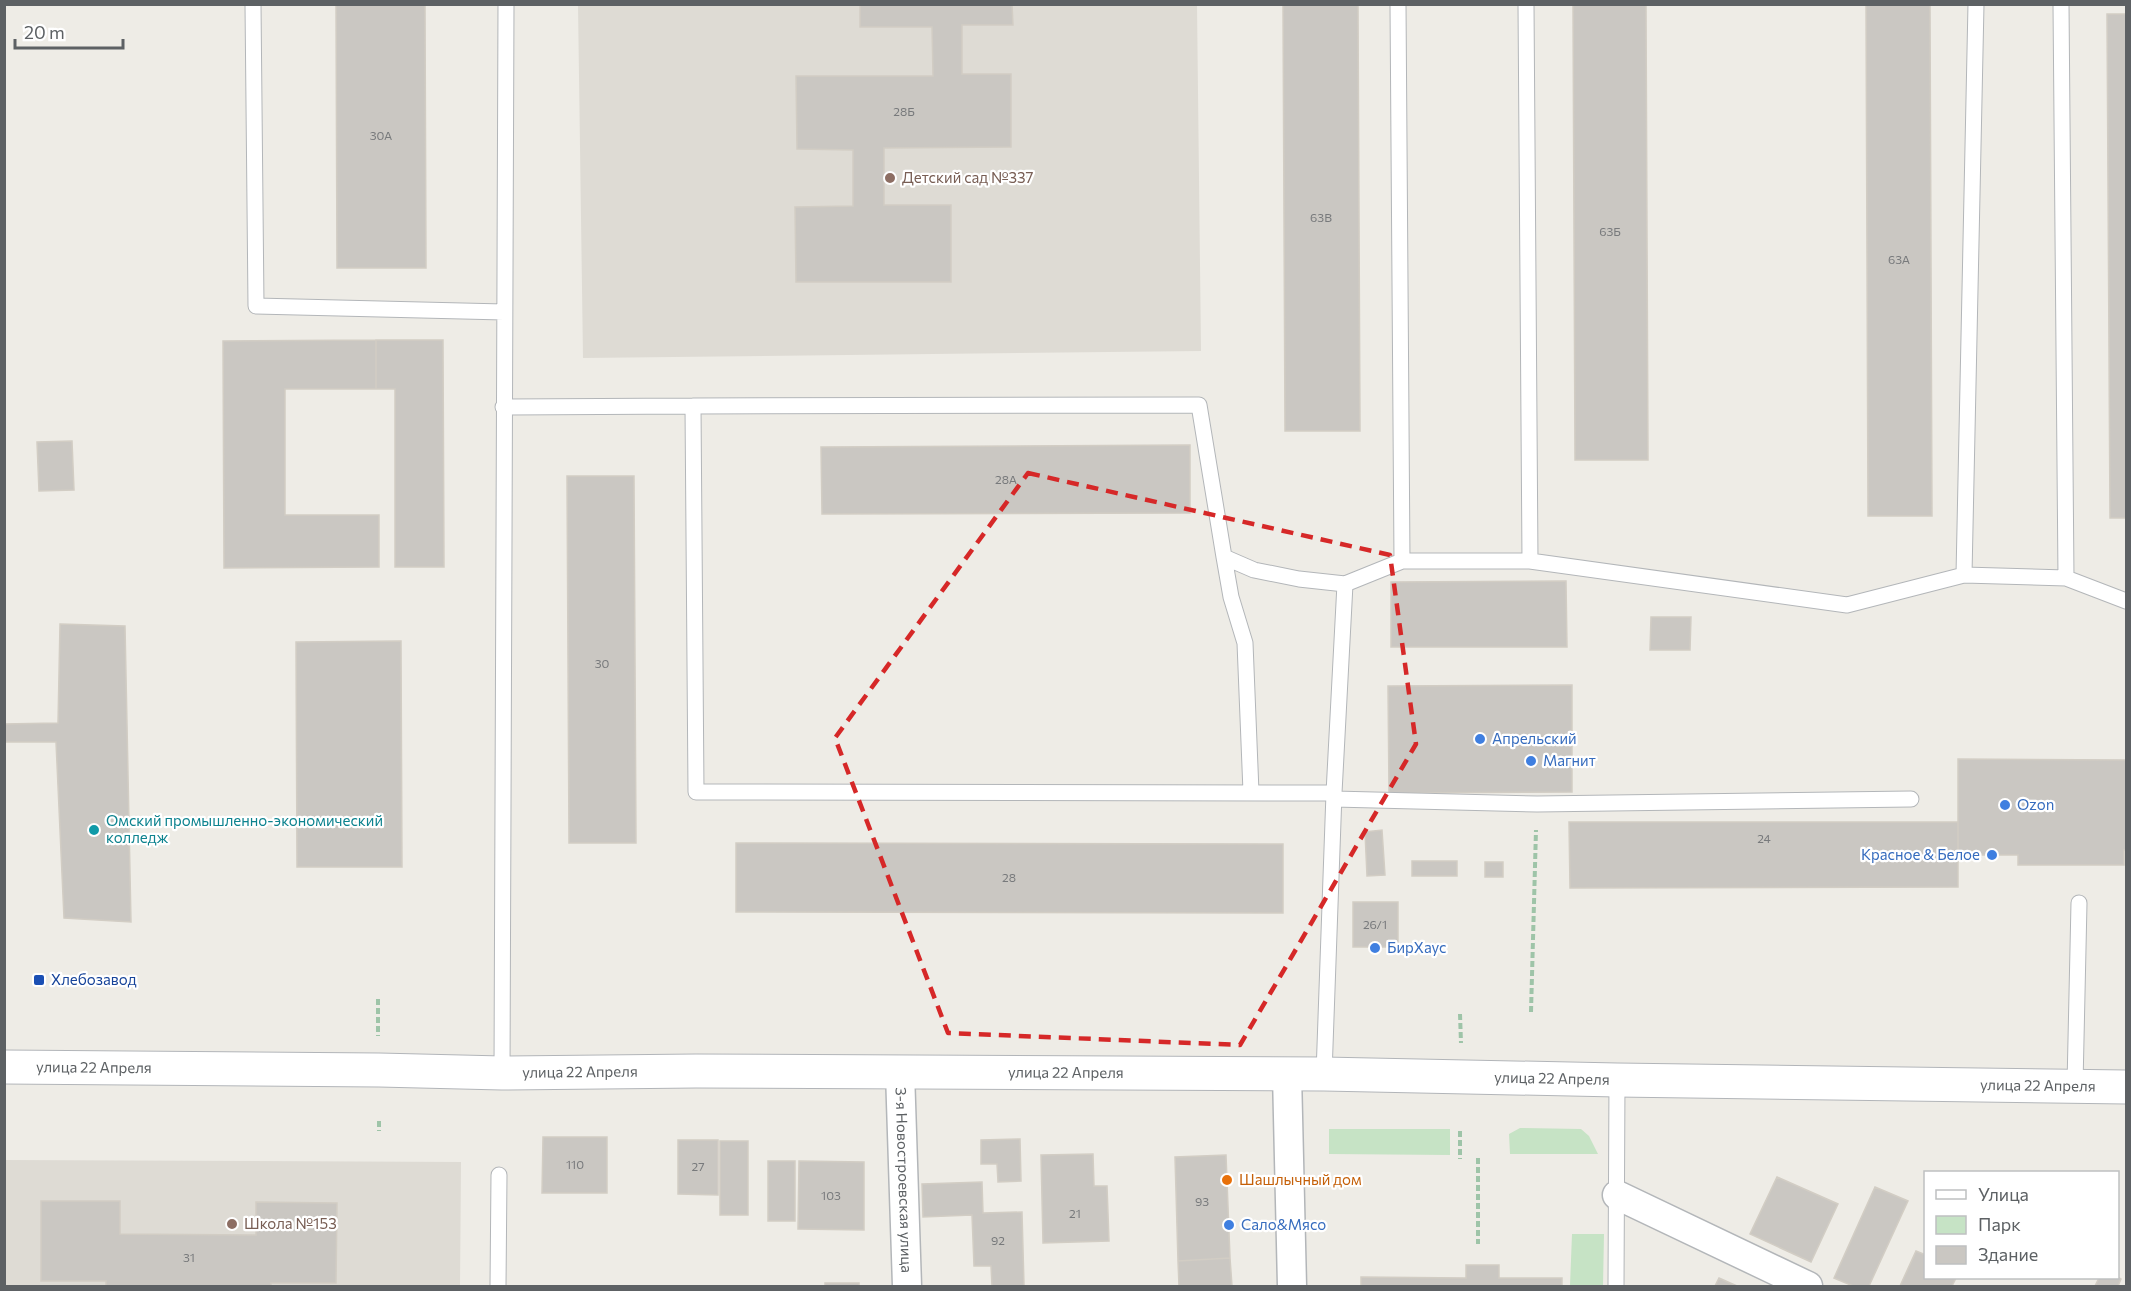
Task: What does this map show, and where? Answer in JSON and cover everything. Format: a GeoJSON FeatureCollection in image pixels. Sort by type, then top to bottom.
{"type":"FeatureCollection","features":[{"type":"Feature","properties":{"kind":"main road","name":"улица 22 Апреля"},"geometry":{"type":"LineString","coordinates":[[4,1067],[502,1073],[1324,1074],[2127,1087]]}},
{"type":"Feature","properties":{"kind":"street","name":"3-я Новостроевская улица"},"geometry":{"type":"LineString","coordinates":[[900,1072],[907,1287]]}},
{"type":"Feature","properties":{"kind":"street"},"geometry":{"type":"LineString","coordinates":[[1287,1074],[1292,1287]]}},
{"type":"Feature","properties":{"kind":"street"},"geometry":{"type":"LineString","coordinates":[[1617,1195],[1808,1287]]}},
{"type":"Feature","properties":{"kind":"lane"},"geometry":{"type":"LineString","coordinates":[[253,4],[256,306],[504,312]]}},
{"type":"Feature","properties":{"kind":"lane"},"geometry":{"type":"LineString","coordinates":[[502,1073],[506,4]]}},
{"type":"Feature","properties":{"kind":"lane"},"geometry":{"type":"LineString","coordinates":[[1398,4],[1402,561]]}},
{"type":"Feature","properties":{"kind":"lane"},"geometry":{"type":"LineString","coordinates":[[1526,4],[1530,561]]}},
{"type":"Feature","properties":{"kind":"lane"},"geometry":{"type":"LineString","coordinates":[[1964,575],[1976,4]]}},
{"type":"Feature","properties":{"kind":"lane"},"geometry":{"type":"LineString","coordinates":[[2061,4],[2066,578]]}},
{"type":"Feature","properties":{"kind":"lane"},"geometry":{"type":"LineString","coordinates":[[503,407],[1198,405],[1231,597],[1245,643],[1251,792]]}},
{"type":"Feature","properties":{"kind":"lane"},"geometry":{"type":"LineString","coordinates":[[693,406],[696,792],[1251,792],[1537,804],[1911,799]]}},
{"type":"Feature","properties":{"kind":"lane"},"geometry":{"type":"LineString","coordinates":[[1224,557],[1254,570],[1299,579],[1345,584],[1402,561],[1530,561],[1847,605],[1964,575],[2066,578],[2127,601]]}},
{"type":"Feature","properties":{"kind":"lane"},"geometry":{"type":"LineString","coordinates":[[1324,1074],[1334,796],[1345,584]]}},
{"type":"Feature","properties":{"kind":"lane"},"geometry":{"type":"LineString","coordinates":[[2075,1085],[2079,903]]}},
{"type":"Feature","properties":{"kind":"lane"},"geometry":{"type":"LineString","coordinates":[[1616,1287],[1617,1080]]}},
{"type":"Feature","properties":{"kind":"lane"},"geometry":{"type":"LineString","coordinates":[[498,1287],[499,1175]]}},
{"type":"Feature","properties":{"kind":"path"},"geometry":{"type":"LineString","coordinates":[[1531,1012],[1537,804]]}},
{"type":"Feature","properties":{"kind":"path"},"geometry":{"type":"LineString","coordinates":[[378,999],[378,1046]]}},
{"type":"Feature","properties":{"kind":"path"},"geometry":{"type":"LineString","coordinates":[[1460,1014],[1461,1047]]}},
{"type":"Feature","properties":{"kind":"path"},"geometry":{"type":"LineString","coordinates":[[379,1121],[379,1131]]}},
{"type":"Feature","properties":{"kind":"path"},"geometry":{"type":"LineString","coordinates":[[1460,1131],[1460,1159]]}},
{"type":"Feature","properties":{"kind":"path"},"geometry":{"type":"LineString","coordinates":[[1478,1158],[1478,1244]]}},
{"type":"Feature","properties":{"kind":"highlighted area"},"geometry":{"type":"Polygon","coordinates":[[[1028,473],[1390,555],[1416,744],[1240,1045],[948,1033],[835,738],[1028,473]]]}},
{"type":"Feature","properties":{"kind":"shaded area","name":"Детский сад №337"},"geometry":{"type":"Polygon","coordinates":[[[578,5],[1197,5],[1201,351],[583,358],[578,5]]]}},
{"type":"Feature","properties":{"kind":"shaded area","name":"Школа №153"},"geometry":{"type":"Polygon","coordinates":[[[5,1160],[461,1162],[460,1286],[5,1286],[5,1160]]]}},
{"type":"Feature","properties":{"kind":"green space"},"geometry":{"type":"Polygon","coordinates":[[[1520,1128],[1581,1129],[1589,1136],[1598,1154],[1510,1154],[1509,1134],[1520,1128]]]}},
{"type":"Feature","properties":{"kind":"green space"},"geometry":{"type":"Polygon","coordinates":[[[1329,1129],[1450,1129],[1450,1155],[1329,1154],[1329,1129]]]}},
{"type":"Feature","properties":{"kind":"green space"},"geometry":{"type":"Polygon","coordinates":[[[1572,1234],[1604,1234],[1603,1286],[1570,1286],[1572,1234]]]}},
{"type":"Feature","properties":{"kind":"building"},"geometry":{"type":"Polygon","coordinates":[[[336,4],[425,4],[426,268],[337,268],[336,4]]]}},
{"type":"Feature","properties":{"kind":"building"},"geometry":{"type":"Polygon","coordinates":[[[860,4],[1012,4],[1013,25],[962,25],[962,74],[1011,74],[1011,147],[884,148],[884,205],[951,205],[951,282],[796,282],[795,207],[853,206],[853,150],[797,149],[796,76],[933,76],[932,27],[860,27],[860,4]]]}},
{"type":"Feature","properties":{"kind":"building"},"geometry":{"type":"Polygon","coordinates":[[[1283,4],[1358,4],[1360,431],[1285,431],[1283,4]]]}},
{"type":"Feature","properties":{"kind":"building"},"geometry":{"type":"Polygon","coordinates":[[[1573,4],[1646,4],[1648,460],[1575,460],[1573,4]]]}},
{"type":"Feature","properties":{"kind":"building"},"geometry":{"type":"Polygon","coordinates":[[[1866,4],[1930,4],[1932,516],[1868,516],[1866,4]]]}},
{"type":"Feature","properties":{"kind":"building"},"geometry":{"type":"Polygon","coordinates":[[[2107,14],[2126,14],[2126,518],[2110,518],[2107,14]]]}},
{"type":"Feature","properties":{"kind":"building"},"geometry":{"type":"Polygon","coordinates":[[[376,340],[376,389],[285,389],[285,515],[379,515],[379,567],[224,568],[223,341],[376,340]]]}},
{"type":"Feature","properties":{"kind":"building"},"geometry":{"type":"Polygon","coordinates":[[[376,340],[443,340],[444,567],[395,567],[395,389],[376,389],[376,340]]]}},
{"type":"Feature","properties":{"kind":"building"},"geometry":{"type":"Polygon","coordinates":[[[72,441],[74,490],[39,491],[37,442],[72,441]]]}},
{"type":"Feature","properties":{"kind":"building"},"geometry":{"type":"Polygon","coordinates":[[[1190,445],[1190,513],[822,514],[821,447],[1190,445]]]}},
{"type":"Feature","properties":{"kind":"building"},"geometry":{"type":"Polygon","coordinates":[[[567,476],[634,476],[636,843],[569,843],[567,476]]]}},
{"type":"Feature","properties":{"kind":"building"},"geometry":{"type":"Polygon","coordinates":[[[1566,581],[1567,647],[1391,647],[1391,582],[1566,581]]]}},
{"type":"Feature","properties":{"kind":"building"},"geometry":{"type":"Polygon","coordinates":[[[1651,617],[1691,617],[1690,650],[1650,650],[1651,617]]]}},
{"type":"Feature","properties":{"kind":"building","name":"Омский промышленно-экономический колледж"},"geometry":{"type":"Polygon","coordinates":[[[60,624],[125,626],[131,922],[64,918],[56,742],[4,742],[4,724],[58,723],[60,624]]]}},
{"type":"Feature","properties":{"kind":"building"},"geometry":{"type":"Polygon","coordinates":[[[401,641],[402,867],[297,867],[296,642],[401,641]]]}},
{"type":"Feature","properties":{"kind":"building","name":"Апрельский"},"geometry":{"type":"Polygon","coordinates":[[[1572,685],[1572,792],[1389,793],[1388,686],[1572,685]]]}},
{"type":"Feature","properties":{"kind":"building"},"geometry":{"type":"Polygon","coordinates":[[[1958,759],[2126,760],[2124,865],[2018,865],[2018,855],[1958,855],[1958,759]]]}},
{"type":"Feature","properties":{"kind":"building"},"geometry":{"type":"Polygon","coordinates":[[[1569,822],[1958,822],[1958,887],[1570,888],[1569,822]]]}},
{"type":"Feature","properties":{"kind":"building"},"geometry":{"type":"Polygon","coordinates":[[[1382,830],[1385,875],[1367,876],[1365,832],[1382,830]]]}},
{"type":"Feature","properties":{"kind":"building"},"geometry":{"type":"Polygon","coordinates":[[[736,843],[1283,844],[1283,913],[736,912],[736,843]]]}},
{"type":"Feature","properties":{"kind":"building"},"geometry":{"type":"Polygon","coordinates":[[[1412,861],[1457,861],[1457,876],[1412,876],[1412,861]]]}},
{"type":"Feature","properties":{"kind":"building"},"geometry":{"type":"Polygon","coordinates":[[[1485,862],[1503,862],[1503,877],[1485,877],[1485,862]]]}},
{"type":"Feature","properties":{"kind":"building"},"geometry":{"type":"Polygon","coordinates":[[[1353,902],[1398,902],[1398,947],[1353,947],[1353,902]]]}},
{"type":"Feature","properties":{"kind":"building"},"geometry":{"type":"Polygon","coordinates":[[[543,1137],[607,1137],[607,1193],[542,1193],[543,1137]]]}},
{"type":"Feature","properties":{"kind":"building"},"geometry":{"type":"Polygon","coordinates":[[[1020,1139],[1021,1181],[998,1182],[997,1164],[981,1164],[981,1140],[1020,1139]]]}},
{"type":"Feature","properties":{"kind":"building"},"geometry":{"type":"Polygon","coordinates":[[[678,1140],[718,1140],[718,1195],[678,1194],[678,1140]]]}},
{"type":"Feature","properties":{"kind":"building"},"geometry":{"type":"Polygon","coordinates":[[[720,1141],[748,1141],[748,1215],[720,1215],[720,1141]]]}},
{"type":"Feature","properties":{"kind":"building"},"geometry":{"type":"Polygon","coordinates":[[[1093,1154],[1094,1186],[1107,1186],[1109,1241],[1043,1243],[1041,1155],[1093,1154]]]}},
{"type":"Feature","properties":{"kind":"building"},"geometry":{"type":"Polygon","coordinates":[[[1226,1155],[1230,1258],[1178,1261],[1175,1157],[1226,1155]]]}},
{"type":"Feature","properties":{"kind":"building"},"geometry":{"type":"Polygon","coordinates":[[[768,1161],[795,1161],[795,1221],[768,1221],[768,1161]]]}},
{"type":"Feature","properties":{"kind":"building"},"geometry":{"type":"Polygon","coordinates":[[[799,1161],[864,1162],[864,1230],[798,1229],[799,1161]]]}},
{"type":"Feature","properties":{"kind":"building"},"geometry":{"type":"Polygon","coordinates":[[[1777,1177],[1838,1204],[1811,1262],[1750,1234],[1777,1177]]]}},
{"type":"Feature","properties":{"kind":"building"},"geometry":{"type":"Polygon","coordinates":[[[982,1182],[983,1213],[1022,1212],[1024,1286],[992,1286],[991,1266],[974,1266],[972,1215],[923,1217],[922,1184],[982,1182]]]}},
{"type":"Feature","properties":{"kind":"building"},"geometry":{"type":"Polygon","coordinates":[[[1875,1187],[1908,1201],[1869,1286],[1853,1286],[1834,1278],[1875,1187]]]}},
{"type":"Feature","properties":{"kind":"building"},"geometry":{"type":"Polygon","coordinates":[[[41,1201],[120,1201],[120,1234],[256,1235],[256,1202],[337,1203],[336,1283],[271,1283],[271,1286],[106,1286],[106,1281],[41,1281],[41,1201]]]}},
{"type":"Feature","properties":{"kind":"building"},"geometry":{"type":"Polygon","coordinates":[[[1916,1251],[1924,1254],[1924,1279],[1956,1279],[1952,1286],[1900,1286],[1916,1251]]]}},
{"type":"Feature","properties":{"kind":"building"},"geometry":{"type":"Polygon","coordinates":[[[1230,1258],[1232,1286],[1179,1286],[1178,1261],[1230,1258]]]}},
{"type":"Feature","properties":{"kind":"building"},"geometry":{"type":"Polygon","coordinates":[[[1466,1265],[1499,1265],[1499,1278],[1562,1278],[1562,1286],[1361,1286],[1361,1277],[1466,1278],[1466,1265]]]}},
{"type":"Feature","properties":{"kind":"building"},"geometry":{"type":"Polygon","coordinates":[[[1719,1278],[1737,1286],[1715,1286],[1719,1278]]]}},
{"type":"Feature","properties":{"kind":"building"},"geometry":{"type":"Polygon","coordinates":[[[2098,1279],[2121,1279],[2118,1286],[2095,1286],[2098,1279]]]}},
{"type":"Feature","properties":{"kind":"building"},"geometry":{"type":"Polygon","coordinates":[[[825,1283],[859,1283],[859,1286],[825,1286],[825,1283]]]}},
{"type":"Feature","properties":{"kind":"place","name":"Детский сад №337"},"geometry":{"type":"Point","coordinates":[890,178]}},
{"type":"Feature","properties":{"kind":"place","name":"Апрельский"},"geometry":{"type":"Point","coordinates":[1480,739]}},
{"type":"Feature","properties":{"kind":"place","name":"Магнит"},"geometry":{"type":"Point","coordinates":[1531,761]}},
{"type":"Feature","properties":{"kind":"place","name":"Ozon"},"geometry":{"type":"Point","coordinates":[2005,805]}},
{"type":"Feature","properties":{"kind":"place","name":"Омский промышленно-экономический колледж"},"geometry":{"type":"Point","coordinates":[94,830]}},
{"type":"Feature","properties":{"kind":"place","name":"Красное & Белое"},"geometry":{"type":"Point","coordinates":[1992,855]}},
{"type":"Feature","properties":{"kind":"place","name":"БирХаус"},"geometry":{"type":"Point","coordinates":[1375,948]}},
{"type":"Feature","properties":{"kind":"place","name":"Хлебозавод"},"geometry":{"type":"Point","coordinates":[39,980]}},
{"type":"Feature","properties":{"kind":"place","name":"Шашлычный дом"},"geometry":{"type":"Point","coordinates":[1227,1180]}},
{"type":"Feature","properties":{"kind":"place","name":"Школа №153"},"geometry":{"type":"Point","coordinates":[232,1224]}},
{"type":"Feature","properties":{"kind":"place","name":"Сало&Мясо"},"geometry":{"type":"Point","coordinates":[1229,1225]}}]}
